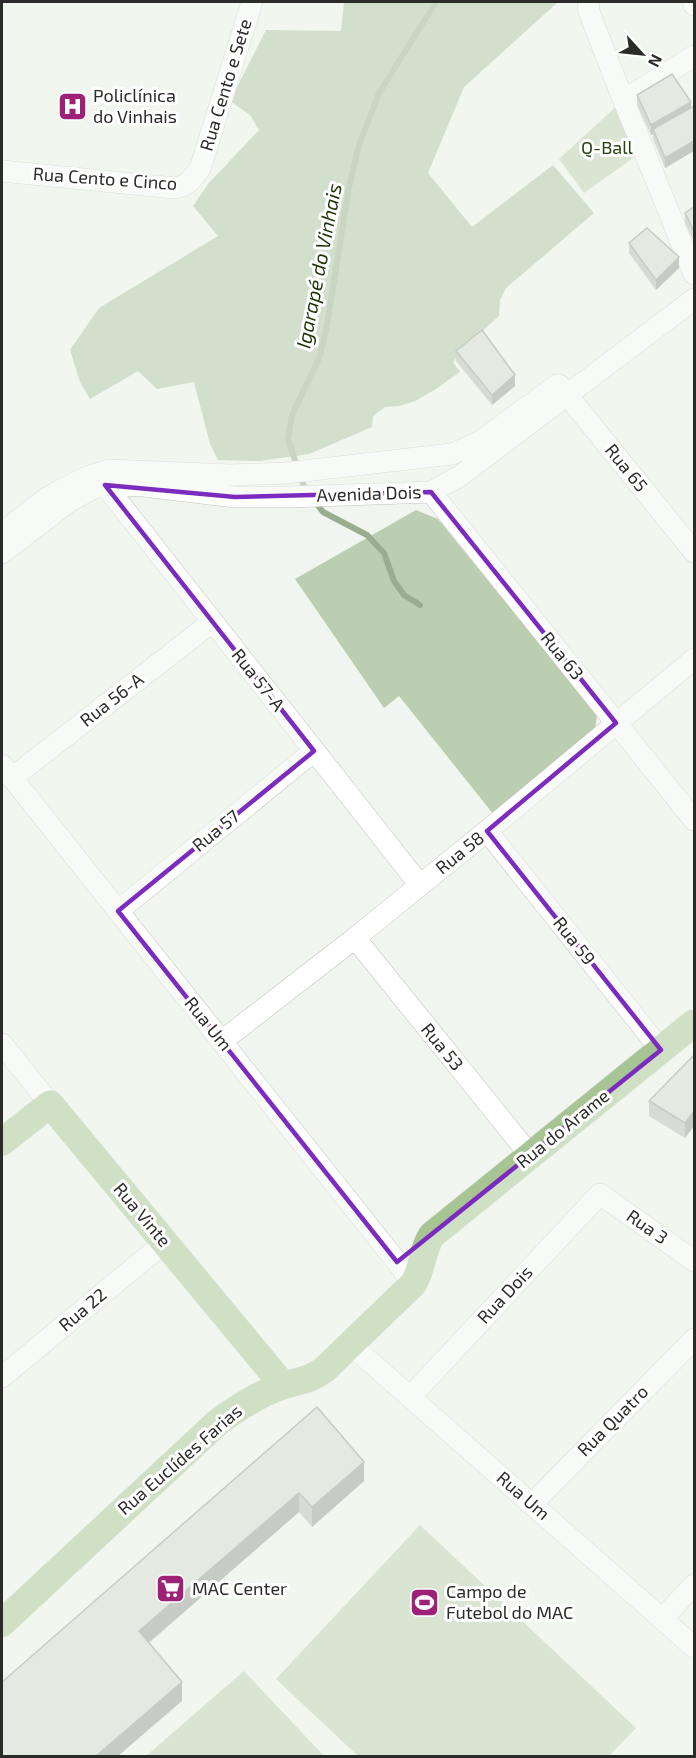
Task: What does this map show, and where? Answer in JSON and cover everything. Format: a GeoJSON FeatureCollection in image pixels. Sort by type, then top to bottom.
{"type":"FeatureCollection","features":[{"type":"Feature","properties":{"kind":"main road","name":"Rua do Arame"},"geometry":{"type":"LineString","coordinates":[[432,1235],[694,1023]]}},
{"type":"Feature","properties":{"kind":"main road"},"geometry":{"type":"LineString","coordinates":[[2,1142],[50,1104]]}},
{"type":"Feature","properties":{"kind":"main road","name":"Rua Vinte"},"geometry":{"type":"LineString","coordinates":[[50,1104],[283,1385]]}},
{"type":"Feature","properties":{"kind":"main road","name":"Rua Euclídes Farias"},"geometry":{"type":"LineString","coordinates":[[2,1623],[217,1423],[256,1397],[283,1385],[317,1375],[351,1345],[413,1284],[424,1248],[432,1235]]}},
{"type":"Feature","properties":{"kind":"street","name":"Rua Cento e Sete"},"geometry":{"type":"LineString","coordinates":[[200,169],[252,2]]}},
{"type":"Feature","properties":{"kind":"street"},"geometry":{"type":"LineString","coordinates":[[588,2],[589,12],[694,274]]}},
{"type":"Feature","properties":{"kind":"street"},"geometry":{"type":"LineString","coordinates":[[624,100],[694,56]]}},
{"type":"Feature","properties":{"kind":"street","name":"Rua Cento e Cinco"},"geometry":{"type":"LineString","coordinates":[[2,171],[174,188],[189,182],[200,169]]}},
{"type":"Feature","properties":{"kind":"street","name":"Avenida Dois"},"geometry":{"type":"LineString","coordinates":[[102,478],[144,486],[234,497],[431,492],[460,476],[694,283]]}},
{"type":"Feature","properties":{"kind":"street","name":"Avenida Dois"},"geometry":{"type":"LineString","coordinates":[[2,532],[59,491],[102,478],[118,470],[231,475],[286,473],[440,456],[463,451],[563,389],[694,299]]}},
{"type":"Feature","properties":{"kind":"street","name":"Rua 65"},"geometry":{"type":"LineString","coordinates":[[563,389],[694,552]]}},
{"type":"Feature","properties":{"kind":"street","name":"Avenida Dois"},"geometry":{"type":"LineString","coordinates":[[2,554],[70,501],[94,488],[102,478]]}},
{"type":"Feature","properties":{"kind":"street","name":"Rua 57-A"},"geometry":{"type":"LineString","coordinates":[[102,478],[212,622],[420,885]]}},
{"type":"Feature","properties":{"kind":"street","name":"Rua 63"},"geometry":{"type":"LineString","coordinates":[[431,492],[694,820]]}},
{"type":"Feature","properties":{"kind":"street","name":"Rua 56-A"},"geometry":{"type":"LineString","coordinates":[[7,772],[212,622]]}},
{"type":"Feature","properties":{"kind":"street","name":"Rua 58"},"geometry":{"type":"LineString","coordinates":[[222,1041],[355,938],[487,831],[694,658]]}},
{"type":"Feature","properties":{"kind":"street","name":"Rua 57"},"geometry":{"type":"LineString","coordinates":[[118,911],[314,751]]}},
{"type":"Feature","properties":{"kind":"street","name":"Rua Um"},"geometry":{"type":"LineString","coordinates":[[7,772],[413,1284]]}},
{"type":"Feature","properties":{"kind":"street","name":"Rua 59"},"geometry":{"type":"LineString","coordinates":[[487,831],[661,1050]]}},
{"type":"Feature","properties":{"kind":"street","name":"Rua 53"},"geometry":{"type":"LineString","coordinates":[[355,938],[530,1155]]}},
{"type":"Feature","properties":{"kind":"street","name":"Rua Vinte"},"geometry":{"type":"LineString","coordinates":[[2,1044],[50,1104]]}},
{"type":"Feature","properties":{"kind":"street","name":"Rua 3"},"geometry":{"type":"LineString","coordinates":[[600,1194],[694,1261]]}},
{"type":"Feature","properties":{"kind":"street","name":"Rua Dois"},"geometry":{"type":"LineString","coordinates":[[410,1397],[600,1194]]}},
{"type":"Feature","properties":{"kind":"street"},"geometry":{"type":"LineString","coordinates":[[397,1262],[432,1235]]}},
{"type":"Feature","properties":{"kind":"street","name":"Rua 22"},"geometry":{"type":"LineString","coordinates":[[2,1377],[165,1242]]}},
{"type":"Feature","properties":{"kind":"street","name":"Rua Quatro"},"geometry":{"type":"LineString","coordinates":[[532,1504],[694,1338]]}},
{"type":"Feature","properties":{"kind":"street","name":"Rua Um"},"geometry":{"type":"LineString","coordinates":[[351,1345],[694,1647]]}},
{"type":"Feature","properties":{"kind":"street"},"geometry":{"type":"LineString","coordinates":[[662,1618],[694,1585]]}},
{"type":"Feature","properties":{"kind":"highlighted area"},"geometry":{"type":"Polygon","coordinates":[[[105,485],[235,497],[431,492],[616,723],[487,831],[661,1050],[397,1262],[118,911],[314,751],[105,485]]]}},
{"type":"Feature","properties":{"kind":"green space"},"geometry":{"type":"Polygon","coordinates":[[[344,2],[558,2],[464,87],[428,173],[472,227],[553,165],[594,213],[506,288],[500,300],[499,316],[470,342],[453,362],[460,372],[436,389],[415,401],[385,407],[373,416],[372,427],[309,454],[260,461],[218,460],[210,444],[194,382],[157,389],[138,371],[90,399],[80,382],[70,350],[99,308],[218,236],[193,206],[208,184],[259,130],[250,115],[230,101],[266,30],[341,31],[344,2]]]}},
{"type":"Feature","properties":{"kind":"green space","name":"Q-Ball"},"geometry":{"type":"Polygon","coordinates":[[[618,105],[636,156],[584,193],[559,159],[618,105]]]}},
{"type":"Feature","properties":{"kind":"green space"},"geometry":{"type":"Polygon","coordinates":[[[416,510],[438,519],[597,715],[595,731],[494,815],[399,696],[384,708],[295,579],[416,510]]]}},
{"type":"Feature","properties":{"kind":"green space","name":"Campo de Futebol do MAC"},"geometry":{"type":"Polygon","coordinates":[[[420,1525],[636,1728],[609,1756],[358,1756],[276,1679],[420,1525]]]}},
{"type":"Feature","properties":{"kind":"green space"},"geometry":{"type":"Polygon","coordinates":[[[244,1671],[324,1756],[146,1756],[244,1671]]]}},
{"type":"Feature","properties":{"kind":"building"},"geometry":{"type":"Polygon","coordinates":[[[672,74],[691,102],[651,125],[637,95],[672,74]]]}},
{"type":"Feature","properties":{"kind":"building"},"geometry":{"type":"Polygon","coordinates":[[[694,106],[694,141],[665,158],[653,129],[694,106]]]}},
{"type":"Feature","properties":{"kind":"building"},"geometry":{"type":"Polygon","coordinates":[[[694,207],[694,231],[685,213],[694,207]]]}},
{"type":"Feature","properties":{"kind":"building"},"geometry":{"type":"Polygon","coordinates":[[[647,228],[679,257],[656,280],[629,243],[647,228]]]}},
{"type":"Feature","properties":{"kind":"building"},"geometry":{"type":"Polygon","coordinates":[[[482,330],[515,375],[492,395],[456,351],[482,330]]]}},
{"type":"Feature","properties":{"kind":"building"},"geometry":{"type":"Polygon","coordinates":[[[694,1055],[694,1111],[685,1123],[649,1101],[694,1055]]]}},
{"type":"Feature","properties":{"kind":"building","name":"MAC Center"},"geometry":{"type":"Polygon","coordinates":[[[317,1407],[364,1462],[312,1507],[299,1493],[139,1631],[182,1682],[96,1756],[2,1756],[2,1682],[317,1407]]]}},
{"type":"Feature","properties":{"kind":"waterway","name":"Igarapé do Vinhais"},"geometry":{"type":"LineString","coordinates":[[308,492],[303,484],[288,439],[292,415],[320,356],[349,187],[359,145],[379,93],[436,2]]}},
{"type":"Feature","properties":{"kind":"waterway","name":"Igarapé do Vinhais"},"geometry":{"type":"LineString","coordinates":[[314,500],[323,512],[367,535],[384,553],[394,581],[404,595],[420,605]]}},
{"type":"Feature","properties":{"kind":"place","name":"Policlínica do Vinhais"},"geometry":{"type":"Point","coordinates":[72,106]}},
{"type":"Feature","properties":{"kind":"place","name":"MAC Center"},"geometry":{"type":"Point","coordinates":[171,1589]}},
{"type":"Feature","properties":{"kind":"place","name":"Campo de Futebol do MAC"},"geometry":{"type":"Point","coordinates":[425,1602]}}]}
